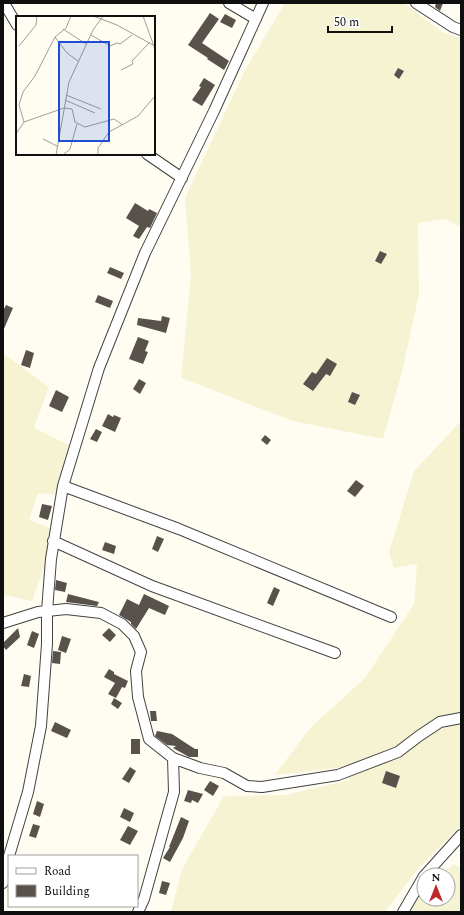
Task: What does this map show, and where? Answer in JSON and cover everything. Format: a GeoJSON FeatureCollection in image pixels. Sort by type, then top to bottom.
{"type":"FeatureCollection","features":[{"type":"Feature","properties":{"kind":"street"},"geometry":{"type":"LineString","coordinates":[[4,3],[16,22]]}},
{"type":"Feature","properties":{"kind":"street"},"geometry":{"type":"LineString","coordinates":[[229,3],[256,19]]}},
{"type":"Feature","properties":{"kind":"street"},"geometry":{"type":"LineString","coordinates":[[10,855],[28,792],[41,726],[47,644],[50,559],[63,486],[99,368],[145,253],[218,104],[263,3]]}},
{"type":"Feature","properties":{"kind":"street"},"geometry":{"type":"LineString","coordinates":[[416,3],[453,27],[461,30]]}},
{"type":"Feature","properties":{"kind":"street"},"geometry":{"type":"LineString","coordinates":[[148,155],[182,178]]}},
{"type":"Feature","properties":{"kind":"street"},"geometry":{"type":"LineString","coordinates":[[63,486],[179,529],[391,618]]}},
{"type":"Feature","properties":{"kind":"street"},"geometry":{"type":"LineString","coordinates":[[53,541],[152,586],[335,653]]}},
{"type":"Feature","properties":{"kind":"street"},"geometry":{"type":"LineString","coordinates":[[3,623],[38,612],[66,609],[101,613],[122,624],[134,636],[141,652],[136,671],[138,697],[148,739],[173,758],[200,768],[224,772],[247,786],[262,787],[338,775],[398,752],[440,722],[461,718]]}},
{"type":"Feature","properties":{"kind":"street"},"geometry":{"type":"LineString","coordinates":[[138,912],[144,899],[174,792],[173,758]]}},
{"type":"Feature","properties":{"kind":"street"},"geometry":{"type":"LineString","coordinates":[[431,867],[461,835]]}},
{"type":"Feature","properties":{"kind":"street"},"geometry":{"type":"LineString","coordinates":[[3,883],[8,861]]}},
{"type":"Feature","properties":{"kind":"street"},"geometry":{"type":"LineString","coordinates":[[403,912],[416,889]]}},
{"type":"Feature","properties":{"kind":"shaded area"},"geometry":{"type":"Polygon","coordinates":[[[285,3],[404,3],[442,32],[461,38],[461,227],[445,219],[418,223],[419,294],[402,372],[383,439],[293,421],[181,378],[191,276],[185,198],[244,72],[285,3]]]}},
{"type":"Feature","properties":{"kind":"shaded area"},"geometry":{"type":"Polygon","coordinates":[[[3,353],[49,387],[34,428],[73,447],[58,495],[38,493],[29,520],[52,529],[46,562],[32,601],[3,595],[3,353]]]}},
{"type":"Feature","properties":{"kind":"shaded area"},"geometry":{"type":"Polygon","coordinates":[[[461,421],[461,826],[419,867],[416,867],[416,871],[385,912],[171,912],[182,869],[224,796],[285,795],[350,780],[340,768],[275,775],[310,728],[365,678],[414,604],[417,564],[394,568],[389,552],[414,471],[461,421]]]}},
{"type":"Feature","properties":{"kind":"shaded area"},"geometry":{"type":"Polygon","coordinates":[[[454,864],[461,869],[461,912],[409,912],[416,899],[416,907],[456,907],[456,867],[450,867],[454,864]]]}},
{"type":"Feature","properties":{"kind":"building"},"geometry":{"type":"Polygon","coordinates":[[[436,3],[443,3],[440,11],[435,7],[436,3]]]}},
{"type":"Feature","properties":{"kind":"building"},"geometry":{"type":"Polygon","coordinates":[[[210,13],[219,19],[202,43],[229,61],[224,70],[188,45],[210,13]]]}},
{"type":"Feature","properties":{"kind":"building"},"geometry":{"type":"Polygon","coordinates":[[[225,14],[236,20],[232,28],[220,22],[225,14]]]}},
{"type":"Feature","properties":{"kind":"building"},"geometry":{"type":"Polygon","coordinates":[[[398,68],[404,71],[399,79],[394,75],[398,68]]]}},
{"type":"Feature","properties":{"kind":"building"},"geometry":{"type":"Polygon","coordinates":[[[204,78],[215,85],[202,106],[192,100],[201,87],[199,86],[204,78]]]}},
{"type":"Feature","properties":{"kind":"building"},"geometry":{"type":"Polygon","coordinates":[[[135,203],[148,211],[149,209],[157,213],[150,228],[147,227],[139,239],[133,236],[139,226],[126,218],[135,203]]]}},
{"type":"Feature","properties":{"kind":"building"},"geometry":{"type":"Polygon","coordinates":[[[380,251],[387,254],[381,264],[375,261],[380,251]]]}},
{"type":"Feature","properties":{"kind":"building"},"geometry":{"type":"Polygon","coordinates":[[[110,267],[124,273],[121,279],[107,273],[110,267]]]}},
{"type":"Feature","properties":{"kind":"building"},"geometry":{"type":"Polygon","coordinates":[[[98,295],[113,301],[110,308],[95,302],[98,295]]]}},
{"type":"Feature","properties":{"kind":"building"},"geometry":{"type":"Polygon","coordinates":[[[6,305],[13,308],[3,331],[3,311],[6,305]]]}},
{"type":"Feature","properties":{"kind":"building"},"geometry":{"type":"Polygon","coordinates":[[[162,316],[170,318],[166,333],[137,325],[138,318],[161,321],[162,316]]]}},
{"type":"Feature","properties":{"kind":"building"},"geometry":{"type":"Polygon","coordinates":[[[138,337],[149,341],[145,351],[148,352],[143,364],[129,359],[138,337]]]}},
{"type":"Feature","properties":{"kind":"building"},"geometry":{"type":"Polygon","coordinates":[[[26,350],[34,353],[30,368],[21,365],[26,350]]]}},
{"type":"Feature","properties":{"kind":"building"},"geometry":{"type":"Polygon","coordinates":[[[327,358],[337,364],[330,376],[326,374],[313,391],[303,384],[312,372],[316,374],[327,358]]]}},
{"type":"Feature","properties":{"kind":"building"},"geometry":{"type":"Polygon","coordinates":[[[139,379],[146,383],[140,394],[133,389],[139,379]]]}},
{"type":"Feature","properties":{"kind":"building"},"geometry":{"type":"Polygon","coordinates":[[[56,390],[69,397],[62,412],[49,406],[56,390]]]}},
{"type":"Feature","properties":{"kind":"building"},"geometry":{"type":"Polygon","coordinates":[[[352,392],[360,395],[355,405],[348,402],[352,392]]]}},
{"type":"Feature","properties":{"kind":"building"},"geometry":{"type":"Polygon","coordinates":[[[108,414],[113,417],[114,415],[121,418],[115,432],[102,426],[108,414]]]}},
{"type":"Feature","properties":{"kind":"building"},"geometry":{"type":"Polygon","coordinates":[[[96,429],[102,432],[97,442],[90,439],[96,429]]]}},
{"type":"Feature","properties":{"kind":"building"},"geometry":{"type":"Polygon","coordinates":[[[265,435],[271,440],[267,445],[261,440],[265,435]]]}},
{"type":"Feature","properties":{"kind":"building"},"geometry":{"type":"Polygon","coordinates":[[[356,480],[364,486],[355,497],[347,491],[356,480]]]}},
{"type":"Feature","properties":{"kind":"building"},"geometry":{"type":"Polygon","coordinates":[[[42,504],[52,506],[48,520],[39,517],[42,504]]]}},
{"type":"Feature","properties":{"kind":"building"},"geometry":{"type":"Polygon","coordinates":[[[157,536],[164,539],[158,552],[152,549],[157,536]]]}},
{"type":"Feature","properties":{"kind":"building"},"geometry":{"type":"Polygon","coordinates":[[[105,542],[116,546],[114,554],[102,550],[105,542]]]}},
{"type":"Feature","properties":{"kind":"building"},"geometry":{"type":"Polygon","coordinates":[[[56,580],[67,583],[65,592],[55,590],[56,580]]]}},
{"type":"Feature","properties":{"kind":"building"},"geometry":{"type":"Polygon","coordinates":[[[274,587],[280,590],[273,606],[267,603],[274,587]]]}},
{"type":"Feature","properties":{"kind":"building"},"geometry":{"type":"Polygon","coordinates":[[[68,594],[99,602],[97,606],[66,602],[68,594]]]}},
{"type":"Feature","properties":{"kind":"building"},"geometry":{"type":"Polygon","coordinates":[[[144,594],[169,606],[165,615],[149,608],[136,629],[131,622],[119,615],[127,599],[139,605],[144,594]]]}},
{"type":"Feature","properties":{"kind":"building"},"geometry":{"type":"Polygon","coordinates":[[[18,628],[20,637],[6,650],[3,643],[18,628]]]}},
{"type":"Feature","properties":{"kind":"building"},"geometry":{"type":"Polygon","coordinates":[[[109,628],[116,635],[110,642],[102,635],[109,628]]]}},
{"type":"Feature","properties":{"kind":"building"},"geometry":{"type":"Polygon","coordinates":[[[32,631],[39,634],[34,648],[27,645],[32,631]]]}},
{"type":"Feature","properties":{"kind":"building"},"geometry":{"type":"Polygon","coordinates":[[[62,636],[71,639],[66,653],[58,650],[62,636]]]}},
{"type":"Feature","properties":{"kind":"building"},"geometry":{"type":"Polygon","coordinates":[[[53,651],[61,652],[60,664],[52,663],[53,651]]]}},
{"type":"Feature","properties":{"kind":"building"},"geometry":{"type":"Polygon","coordinates":[[[109,669],[114,672],[114,674],[128,681],[125,688],[122,687],[116,698],[108,694],[115,683],[104,677],[109,669]]]}},
{"type":"Feature","properties":{"kind":"building"},"geometry":{"type":"Polygon","coordinates":[[[24,674],[31,676],[29,687],[21,686],[24,674]]]}},
{"type":"Feature","properties":{"kind":"building"},"geometry":{"type":"Polygon","coordinates":[[[114,698],[122,703],[118,709],[111,704],[114,698]]]}},
{"type":"Feature","properties":{"kind":"building"},"geometry":{"type":"Polygon","coordinates":[[[150,711],[156,711],[157,721],[151,721],[150,711]]]}},
{"type":"Feature","properties":{"kind":"building"},"geometry":{"type":"Polygon","coordinates":[[[55,722],[71,730],[67,738],[51,731],[55,722]]]}},
{"type":"Feature","properties":{"kind":"building"},"geometry":{"type":"Polygon","coordinates":[[[157,731],[172,734],[195,749],[198,749],[198,757],[189,757],[173,748],[176,746],[167,745],[155,736],[157,731]]]}},
{"type":"Feature","properties":{"kind":"building"},"geometry":{"type":"Polygon","coordinates":[[[131,739],[140,739],[140,754],[131,754],[131,739]]]}},
{"type":"Feature","properties":{"kind":"building"},"geometry":{"type":"Polygon","coordinates":[[[130,767],[136,771],[129,783],[122,779],[130,767]]]}},
{"type":"Feature","properties":{"kind":"building"},"geometry":{"type":"Polygon","coordinates":[[[386,771],[400,776],[396,788],[382,783],[386,771]]]}},
{"type":"Feature","properties":{"kind":"building"},"geometry":{"type":"Polygon","coordinates":[[[210,781],[219,786],[213,796],[204,790],[210,781]]]}},
{"type":"Feature","properties":{"kind":"building"},"geometry":{"type":"Polygon","coordinates":[[[188,790],[203,794],[198,803],[192,800],[191,803],[184,801],[188,790]]]}},
{"type":"Feature","properties":{"kind":"building"},"geometry":{"type":"Polygon","coordinates":[[[37,801],[44,804],[40,817],[33,814],[37,801]]]}},
{"type":"Feature","properties":{"kind":"building"},"geometry":{"type":"Polygon","coordinates":[[[124,808],[134,813],[130,822],[120,817],[124,808]]]}},
{"type":"Feature","properties":{"kind":"building"},"geometry":{"type":"Polygon","coordinates":[[[181,817],[189,821],[183,838],[170,862],[163,858],[170,847],[181,817]]]}},
{"type":"Feature","properties":{"kind":"building"},"geometry":{"type":"Polygon","coordinates":[[[33,824],[40,826],[36,838],[29,836],[33,824]]]}},
{"type":"Feature","properties":{"kind":"building"},"geometry":{"type":"Polygon","coordinates":[[[128,826],[138,831],[130,845],[120,840],[128,826]]]}},
{"type":"Feature","properties":{"kind":"building"},"geometry":{"type":"Polygon","coordinates":[[[162,881],[170,883],[166,895],[159,893],[162,881]]]}}]}
